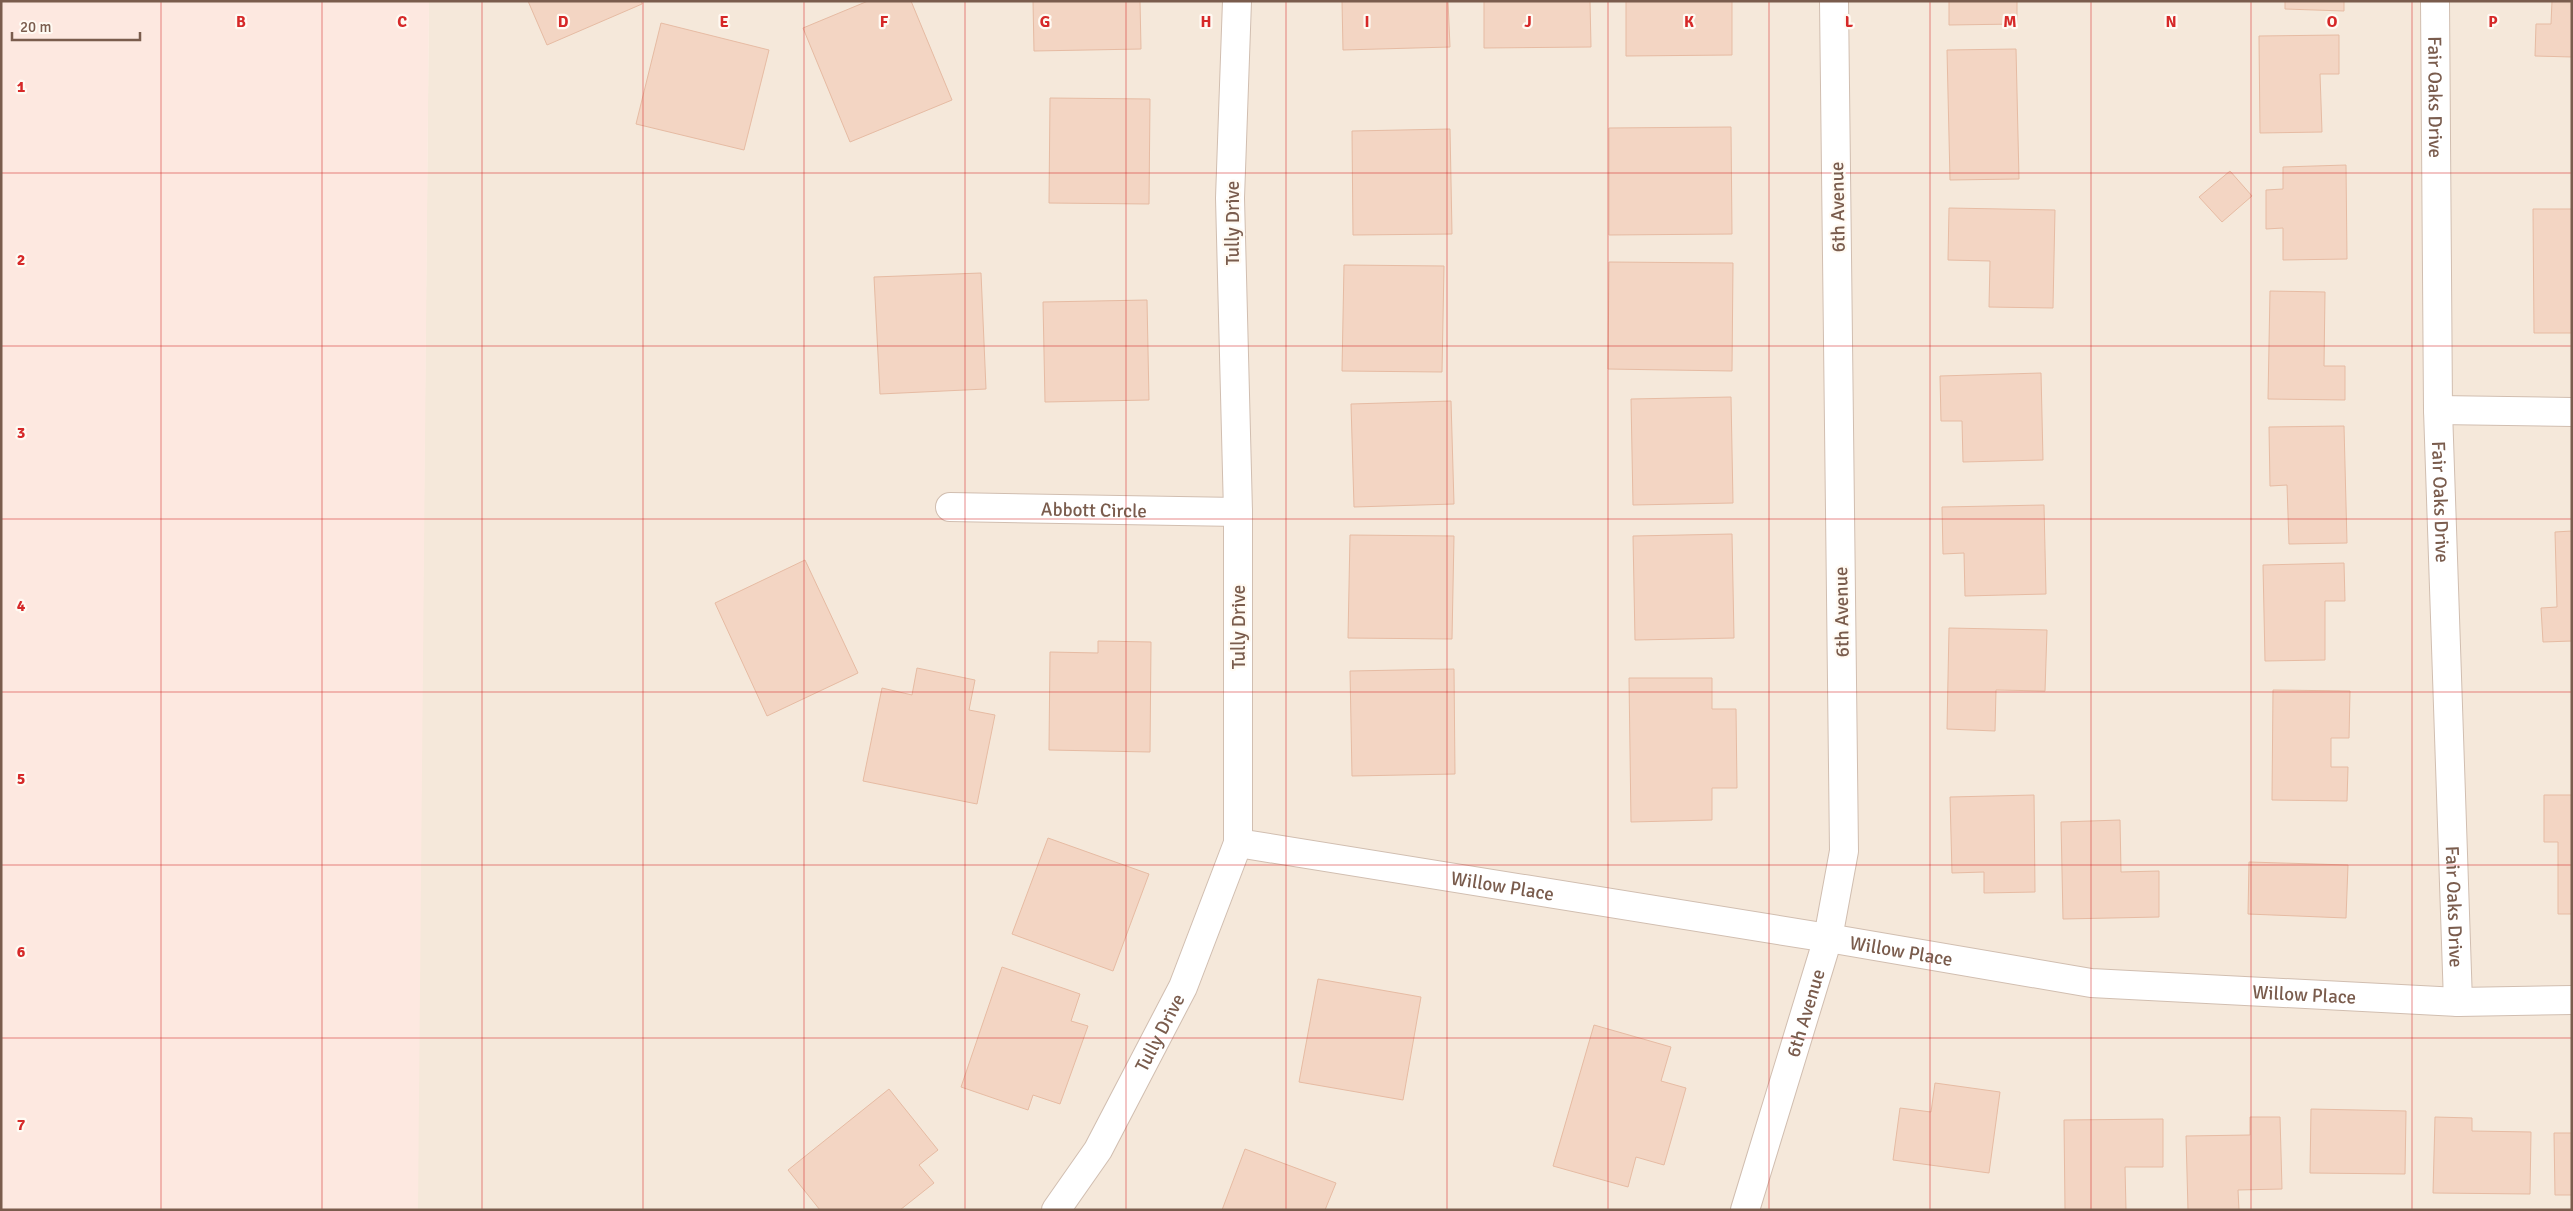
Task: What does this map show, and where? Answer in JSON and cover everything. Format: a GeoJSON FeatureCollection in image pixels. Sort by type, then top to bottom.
{"type":"FeatureCollection","features":[{"type":"Feature","properties":{"kind":"street","name":"Tully Drive"},"geometry":{"type":"LineString","coordinates":[[1056,1210],[1098,1150],[1183,987],[1238,843],[1238,512],[1230,198],[1237,1]]}},
{"type":"Feature","properties":{"kind":"street","name":"6th Avenue"},"geometry":{"type":"LineString","coordinates":[[1745,1210],[1828,938],[1844,851],[1834,1]]}},
{"type":"Feature","properties":{"kind":"street","name":"Fair Oaks Drive"},"geometry":{"type":"LineString","coordinates":[[2435,1],[2438,410],[2458,1002]]}},
{"type":"Feature","properties":{"kind":"street"},"geometry":{"type":"LineString","coordinates":[[2438,410],[2572,412]]}},
{"type":"Feature","properties":{"kind":"street","name":"Abbott Circle"},"geometry":{"type":"LineString","coordinates":[[950,507],[1238,512]]}},
{"type":"Feature","properties":{"kind":"street","name":"Willow Place"},"geometry":{"type":"LineString","coordinates":[[1238,843],[1828,938],[2091,983],[2458,1002],[2572,1000]]}},
{"type":"Feature","properties":{"kind":"shaded area"},"geometry":{"type":"Polygon","coordinates":[[[1,1],[429,1],[418,1210],[1,1210],[1,1]]]}},
{"type":"Feature","properties":{"kind":"shaded area"},"geometry":{"type":"Polygon","coordinates":[[[429,1],[2572,1],[2572,1210],[417,1210],[429,1]]]}},
{"type":"Feature","properties":{"kind":"building"},"geometry":{"type":"Polygon","coordinates":[[[528,1],[641,1],[642,4],[547,45],[528,1]]]}},
{"type":"Feature","properties":{"kind":"building"},"geometry":{"type":"Polygon","coordinates":[[[868,1],[911,1],[952,100],[850,142],[803,28],[868,1]]]}},
{"type":"Feature","properties":{"kind":"building"},"geometry":{"type":"Polygon","coordinates":[[[1033,1],[1140,1],[1141,49],[1034,51],[1033,1]]]}},
{"type":"Feature","properties":{"kind":"building"},"geometry":{"type":"Polygon","coordinates":[[[1342,1],[1448,1],[1450,47],[1343,50],[1342,1]]]}},
{"type":"Feature","properties":{"kind":"building"},"geometry":{"type":"Polygon","coordinates":[[[1484,1],[1590,1],[1591,47],[1484,48],[1484,1]]]}},
{"type":"Feature","properties":{"kind":"building"},"geometry":{"type":"Polygon","coordinates":[[[1626,1],[1732,1],[1732,55],[1626,56],[1626,1]]]}},
{"type":"Feature","properties":{"kind":"building"},"geometry":{"type":"Polygon","coordinates":[[[1949,1],[2017,1],[2017,24],[1949,25],[1949,1]]]}},
{"type":"Feature","properties":{"kind":"building"},"geometry":{"type":"Polygon","coordinates":[[[2285,1],[2344,1],[2344,11],[2285,9],[2285,1]]]}},
{"type":"Feature","properties":{"kind":"building"},"geometry":{"type":"Polygon","coordinates":[[[2552,1],[2572,1],[2572,57],[2535,56],[2536,24],[2551,24],[2552,1]]]}},
{"type":"Feature","properties":{"kind":"building"},"geometry":{"type":"Polygon","coordinates":[[[661,23],[769,50],[744,150],[636,124],[661,23]]]}},
{"type":"Feature","properties":{"kind":"building"},"geometry":{"type":"Polygon","coordinates":[[[2339,35],[2339,74],[2320,74],[2322,132],[2260,133],[2259,36],[2339,35]]]}},
{"type":"Feature","properties":{"kind":"building"},"geometry":{"type":"Polygon","coordinates":[[[2016,49],[2019,179],[1950,180],[1947,50],[2016,49]]]}},
{"type":"Feature","properties":{"kind":"building"},"geometry":{"type":"Polygon","coordinates":[[[1050,98],[1150,99],[1149,204],[1049,203],[1050,98]]]}},
{"type":"Feature","properties":{"kind":"building"},"geometry":{"type":"Polygon","coordinates":[[[1731,127],[1732,234],[1609,235],[1609,128],[1731,127]]]}},
{"type":"Feature","properties":{"kind":"building"},"geometry":{"type":"Polygon","coordinates":[[[1450,129],[1452,234],[1353,235],[1352,131],[1450,129]]]}},
{"type":"Feature","properties":{"kind":"building"},"geometry":{"type":"Polygon","coordinates":[[[2346,165],[2347,259],[2283,260],[2283,228],[2266,229],[2266,190],[2283,189],[2283,167],[2346,165]]]}},
{"type":"Feature","properties":{"kind":"building"},"geometry":{"type":"Polygon","coordinates":[[[2230,171],[2252,196],[2222,222],[2199,197],[2230,171]]]}},
{"type":"Feature","properties":{"kind":"building"},"geometry":{"type":"Polygon","coordinates":[[[1949,208],[2055,210],[2053,308],[1989,307],[1990,261],[1948,260],[1949,208]]]}},
{"type":"Feature","properties":{"kind":"building"},"geometry":{"type":"Polygon","coordinates":[[[2533,209],[2572,209],[2572,333],[2534,333],[2533,209]]]}},
{"type":"Feature","properties":{"kind":"building"},"geometry":{"type":"Polygon","coordinates":[[[1609,262],[1733,263],[1732,371],[1608,369],[1609,262]]]}},
{"type":"Feature","properties":{"kind":"building"},"geometry":{"type":"Polygon","coordinates":[[[1344,265],[1444,266],[1442,372],[1342,371],[1344,265]]]}},
{"type":"Feature","properties":{"kind":"building"},"geometry":{"type":"Polygon","coordinates":[[[981,273],[986,389],[880,394],[874,277],[981,273]]]}},
{"type":"Feature","properties":{"kind":"building"},"geometry":{"type":"Polygon","coordinates":[[[2270,291],[2325,292],[2324,366],[2345,366],[2345,400],[2268,399],[2270,291]]]}},
{"type":"Feature","properties":{"kind":"building"},"geometry":{"type":"Polygon","coordinates":[[[1147,300],[1149,400],[1045,402],[1043,302],[1147,300]]]}},
{"type":"Feature","properties":{"kind":"building"},"geometry":{"type":"Polygon","coordinates":[[[2041,373],[2043,460],[1963,462],[1962,421],[1941,421],[1940,376],[2041,373]]]}},
{"type":"Feature","properties":{"kind":"building"},"geometry":{"type":"Polygon","coordinates":[[[1731,397],[1733,503],[1633,505],[1631,399],[1731,397]]]}},
{"type":"Feature","properties":{"kind":"building"},"geometry":{"type":"Polygon","coordinates":[[[1451,401],[1454,504],[1354,507],[1351,404],[1451,401]]]}},
{"type":"Feature","properties":{"kind":"building"},"geometry":{"type":"Polygon","coordinates":[[[2344,426],[2347,543],[2289,544],[2287,485],[2270,486],[2269,427],[2344,426]]]}},
{"type":"Feature","properties":{"kind":"building"},"geometry":{"type":"Polygon","coordinates":[[[2044,505],[2046,594],[1965,596],[1964,553],[1943,554],[1942,507],[2044,505]]]}},
{"type":"Feature","properties":{"kind":"building"},"geometry":{"type":"Polygon","coordinates":[[[2572,531],[2572,641],[2543,642],[2541,608],[2557,607],[2555,532],[2572,531]]]}},
{"type":"Feature","properties":{"kind":"building"},"geometry":{"type":"Polygon","coordinates":[[[1732,534],[1734,638],[1635,640],[1633,536],[1732,534]]]}},
{"type":"Feature","properties":{"kind":"building"},"geometry":{"type":"Polygon","coordinates":[[[1350,535],[1454,536],[1452,639],[1348,638],[1350,535]]]}},
{"type":"Feature","properties":{"kind":"building"},"geometry":{"type":"Polygon","coordinates":[[[805,560],[858,673],[767,716],[715,603],[805,560]]]}},
{"type":"Feature","properties":{"kind":"building"},"geometry":{"type":"Polygon","coordinates":[[[2344,563],[2345,601],[2325,601],[2325,660],[2265,661],[2263,565],[2344,563]]]}},
{"type":"Feature","properties":{"kind":"building"},"geometry":{"type":"Polygon","coordinates":[[[1949,628],[2047,630],[2045,691],[1996,690],[1995,731],[1947,729],[1949,628]]]}},
{"type":"Feature","properties":{"kind":"building"},"geometry":{"type":"Polygon","coordinates":[[[1098,641],[1151,642],[1150,752],[1049,750],[1050,652],[1098,653],[1098,641]]]}},
{"type":"Feature","properties":{"kind":"building"},"geometry":{"type":"Polygon","coordinates":[[[917,668],[975,680],[969,710],[995,715],[977,804],[863,781],[882,688],[912,695],[917,668]]]}},
{"type":"Feature","properties":{"kind":"building"},"geometry":{"type":"Polygon","coordinates":[[[1454,669],[1455,774],[1352,776],[1350,671],[1454,669]]]}},
{"type":"Feature","properties":{"kind":"building"},"geometry":{"type":"Polygon","coordinates":[[[1629,678],[1712,678],[1712,709],[1736,709],[1737,788],[1712,788],[1712,820],[1631,822],[1629,678]]]}},
{"type":"Feature","properties":{"kind":"building"},"geometry":{"type":"Polygon","coordinates":[[[2273,690],[2350,691],[2349,738],[2331,738],[2331,767],[2348,767],[2347,801],[2272,800],[2273,690]]]}},
{"type":"Feature","properties":{"kind":"building"},"geometry":{"type":"Polygon","coordinates":[[[2034,795],[2035,892],[1984,893],[1984,872],[1952,873],[1950,797],[2034,795]]]}},
{"type":"Feature","properties":{"kind":"building"},"geometry":{"type":"Polygon","coordinates":[[[2544,795],[2572,795],[2572,914],[2558,914],[2558,842],[2544,842],[2544,795]]]}},
{"type":"Feature","properties":{"kind":"building"},"geometry":{"type":"Polygon","coordinates":[[[2120,820],[2121,872],[2159,871],[2159,917],[2063,919],[2061,822],[2120,820]]]}},
{"type":"Feature","properties":{"kind":"building"},"geometry":{"type":"Polygon","coordinates":[[[1048,838],[1149,874],[1113,971],[1012,934],[1048,838]]]}},
{"type":"Feature","properties":{"kind":"building"},"geometry":{"type":"Polygon","coordinates":[[[2249,862],[2348,865],[2346,918],[2248,914],[2249,862]]]}},
{"type":"Feature","properties":{"kind":"building"},"geometry":{"type":"Polygon","coordinates":[[[1002,967],[1080,994],[1071,1021],[1088,1026],[1060,1104],[1033,1095],[1028,1110],[961,1087],[1002,967]]]}},
{"type":"Feature","properties":{"kind":"building"},"geometry":{"type":"Polygon","coordinates":[[[1318,979],[1421,997],[1403,1100],[1299,1082],[1318,979]]]}},
{"type":"Feature","properties":{"kind":"building"},"geometry":{"type":"Polygon","coordinates":[[[1594,1025],[1671,1047],[1661,1081],[1686,1088],[1664,1165],[1636,1157],[1628,1187],[1553,1166],[1594,1025]]]}},
{"type":"Feature","properties":{"kind":"building"},"geometry":{"type":"Polygon","coordinates":[[[1935,1083],[2000,1092],[1989,1173],[1893,1160],[1900,1108],[1931,1112],[1935,1083]]]}},
{"type":"Feature","properties":{"kind":"building"},"geometry":{"type":"Polygon","coordinates":[[[889,1089],[938,1150],[919,1165],[934,1183],[900,1210],[820,1210],[788,1170],[889,1089]]]}},
{"type":"Feature","properties":{"kind":"building"},"geometry":{"type":"Polygon","coordinates":[[[2311,1109],[2406,1111],[2405,1174],[2310,1173],[2311,1109]]]}},
{"type":"Feature","properties":{"kind":"building"},"geometry":{"type":"Polygon","coordinates":[[[2250,1117],[2280,1117],[2282,1189],[2238,1190],[2239,1210],[2188,1210],[2186,1136],[2250,1135],[2250,1117]]]}},
{"type":"Feature","properties":{"kind":"building"},"geometry":{"type":"Polygon","coordinates":[[[2435,1117],[2472,1118],[2472,1131],[2531,1132],[2530,1194],[2433,1193],[2435,1117]]]}},
{"type":"Feature","properties":{"kind":"building"},"geometry":{"type":"Polygon","coordinates":[[[2163,1119],[2163,1167],[2125,1167],[2126,1210],[2065,1210],[2064,1120],[2163,1119]]]}},
{"type":"Feature","properties":{"kind":"building"},"geometry":{"type":"Polygon","coordinates":[[[2554,1133],[2572,1133],[2572,1195],[2555,1195],[2554,1133]]]}},
{"type":"Feature","properties":{"kind":"building"},"geometry":{"type":"Polygon","coordinates":[[[1245,1149],[1336,1183],[1325,1210],[1222,1210],[1245,1149]]]}}]}
